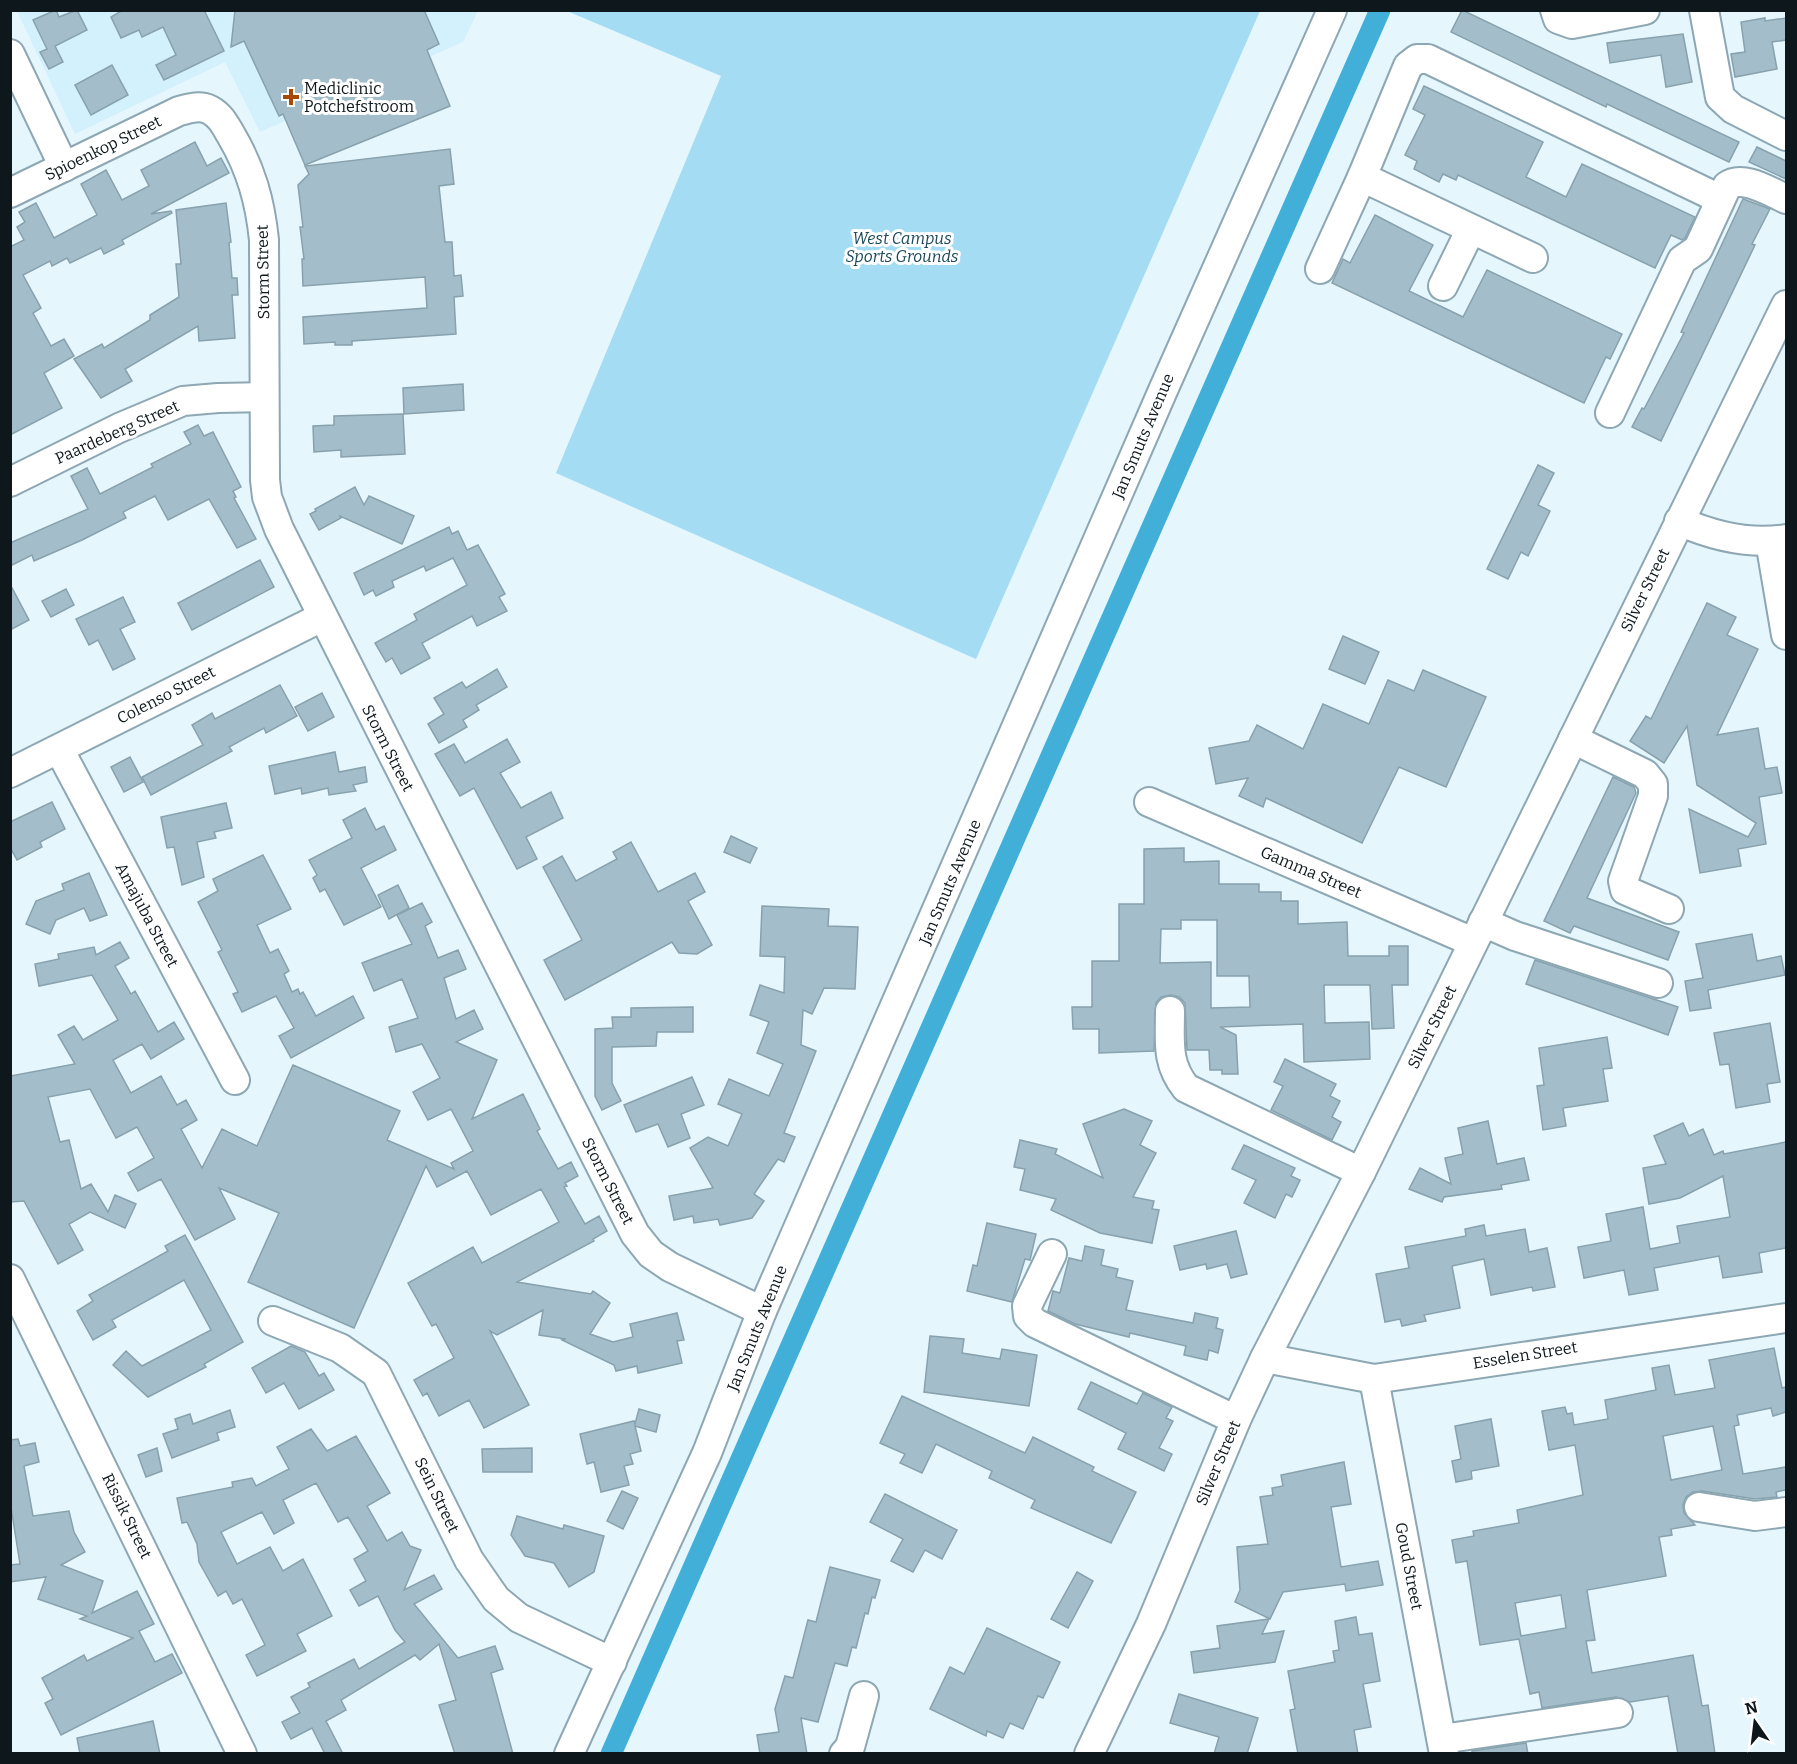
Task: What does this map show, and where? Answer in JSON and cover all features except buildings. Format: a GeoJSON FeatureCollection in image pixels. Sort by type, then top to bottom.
{"type":"FeatureCollection","features":[{"type":"Feature","properties":{"kind":"street","name":"Jan Smuts Avenue"},"geometry":{"type":"LineString","coordinates":[[569,1754],[707,1453],[762,1311],[1164,388],[1332,10]]}},
{"type":"Feature","properties":{"kind":"street"},"geometry":{"type":"LineString","coordinates":[[1555,10],[1558,19],[1572,24],[1645,10]]}},
{"type":"Feature","properties":{"kind":"street"},"geometry":{"type":"LineString","coordinates":[[1704,10],[1720,97],[1734,109],[1786,136]]}},
{"type":"Feature","properties":{"kind":"street"},"geometry":{"type":"LineString","coordinates":[[1320,269],[1362,177],[1408,66],[1422,58],[1720,199]]}},
{"type":"Feature","properties":{"kind":"street"},"geometry":{"type":"LineString","coordinates":[[13,64],[64,167]]}},
{"type":"Feature","properties":{"kind":"street","name":"Storm Street"},"geometry":{"type":"LineString","coordinates":[[196,106],[209,109],[220,116],[243,156],[260,207],[264,240],[264,397],[267,497],[279,529],[635,1234],[651,1254],[670,1267],[762,1311]]}},
{"type":"Feature","properties":{"kind":"street","name":"Spioenkop Street"},"geometry":{"type":"LineString","coordinates":[[10,193],[179,111],[196,106]]}},
{"type":"Feature","properties":{"kind":"street"},"geometry":{"type":"LineString","coordinates":[[1362,177],[1533,258]]}},
{"type":"Feature","properties":{"kind":"street"},"geometry":{"type":"LineString","coordinates":[[1610,413],[1682,260],[1698,249],[1728,186],[1740,181],[1786,199]]}},
{"type":"Feature","properties":{"kind":"street"},"geometry":{"type":"LineString","coordinates":[[1443,286],[1471,229]]}},
{"type":"Feature","properties":{"kind":"street","name":"Silver Street"},"geometry":{"type":"LineString","coordinates":[[1089,1754],[1151,1624],[1236,1420],[1265,1358],[1361,1172],[1678,521],[1786,305]]}},
{"type":"Feature","properties":{"kind":"street","name":"Paardeberg Street"},"geometry":{"type":"LineString","coordinates":[[10,482],[119,428],[183,401],[264,397]]}},
{"type":"Feature","properties":{"kind":"street"},"geometry":{"type":"LineString","coordinates":[[1678,521],[1706,533],[1733,539],[1778,540],[1786,635]]}},
{"type":"Feature","properties":{"kind":"street","name":"Colenso Street"},"geometry":{"type":"LineString","coordinates":[[10,773],[322,617]]}},
{"type":"Feature","properties":{"kind":"street"},"geometry":{"type":"LineString","coordinates":[[1573,739],[1645,774],[1653,784],[1653,796],[1623,881],[1625,890],[1634,896],[1669,909]]}},
{"type":"Feature","properties":{"kind":"street","name":"Amajuba Street"},"geometry":{"type":"LineString","coordinates":[[59,748],[235,1080]]}},
{"type":"Feature","properties":{"kind":"street","name":"Gamma Street"},"geometry":{"type":"LineString","coordinates":[[1149,802],[1478,932],[1515,936],[1658,983]]}},
{"type":"Feature","properties":{"kind":"street"},"geometry":{"type":"LineString","coordinates":[[1170,1011],[1170,1060],[1175,1074],[1186,1088],[1361,1172]]}},
{"type":"Feature","properties":{"kind":"street"},"geometry":{"type":"LineString","coordinates":[[1052,1254],[1027,1306],[1028,1316],[1035,1323],[1236,1420]]}},
{"type":"Feature","properties":{"kind":"street","name":"Rissik Street"},"geometry":{"type":"LineString","coordinates":[[10,1279],[242,1754]]}},
{"type":"Feature","properties":{"kind":"street","name":"Esselen Street"},"geometry":{"type":"LineString","coordinates":[[1265,1358],[1374,1379],[1786,1318]]}},
{"type":"Feature","properties":{"kind":"street","name":"Sein Street"},"geometry":{"type":"LineString","coordinates":[[273,1321],[340,1348],[376,1373],[469,1560],[496,1599],[519,1618],[612,1662]]}},
{"type":"Feature","properties":{"kind":"street","name":"Goud Street"},"geometry":{"type":"LineString","coordinates":[[1374,1379],[1443,1746]]}},
{"type":"Feature","properties":{"kind":"street"},"geometry":{"type":"LineString","coordinates":[[1699,1507],[1755,1516],[1786,1512]]}},
{"type":"Feature","properties":{"kind":"street"},"geometry":{"type":"LineString","coordinates":[[844,1754],[850,1747],[864,1696]]}},
{"type":"Feature","properties":{"kind":"street"},"geometry":{"type":"LineString","coordinates":[[1443,1746],[1618,1713]]}},
{"type":"Feature","properties":{"kind":"shaded area","name":"Mediclinic Potchefstroom"},"geometry":{"type":"Polygon","coordinates":[[[17,11],[478,11],[463,42],[260,132],[225,62],[75,134],[17,11]]]}},
{"type":"Feature","properties":{"kind":"green space","name":"West Campus Sports Grounds"},"geometry":{"type":"Polygon","coordinates":[[[567,11],[1260,11],[976,659],[556,473],[721,76],[567,11]]]}},
{"type":"Feature","properties":{"kind":"waterway"},"geometry":{"type":"LineString","coordinates":[[611,1754],[1380,10]]}},
{"type":"Feature","properties":{"kind":"place","name":"Mediclinic Potchefstroom"},"geometry":{"type":"Point","coordinates":[291,97]}}]}
